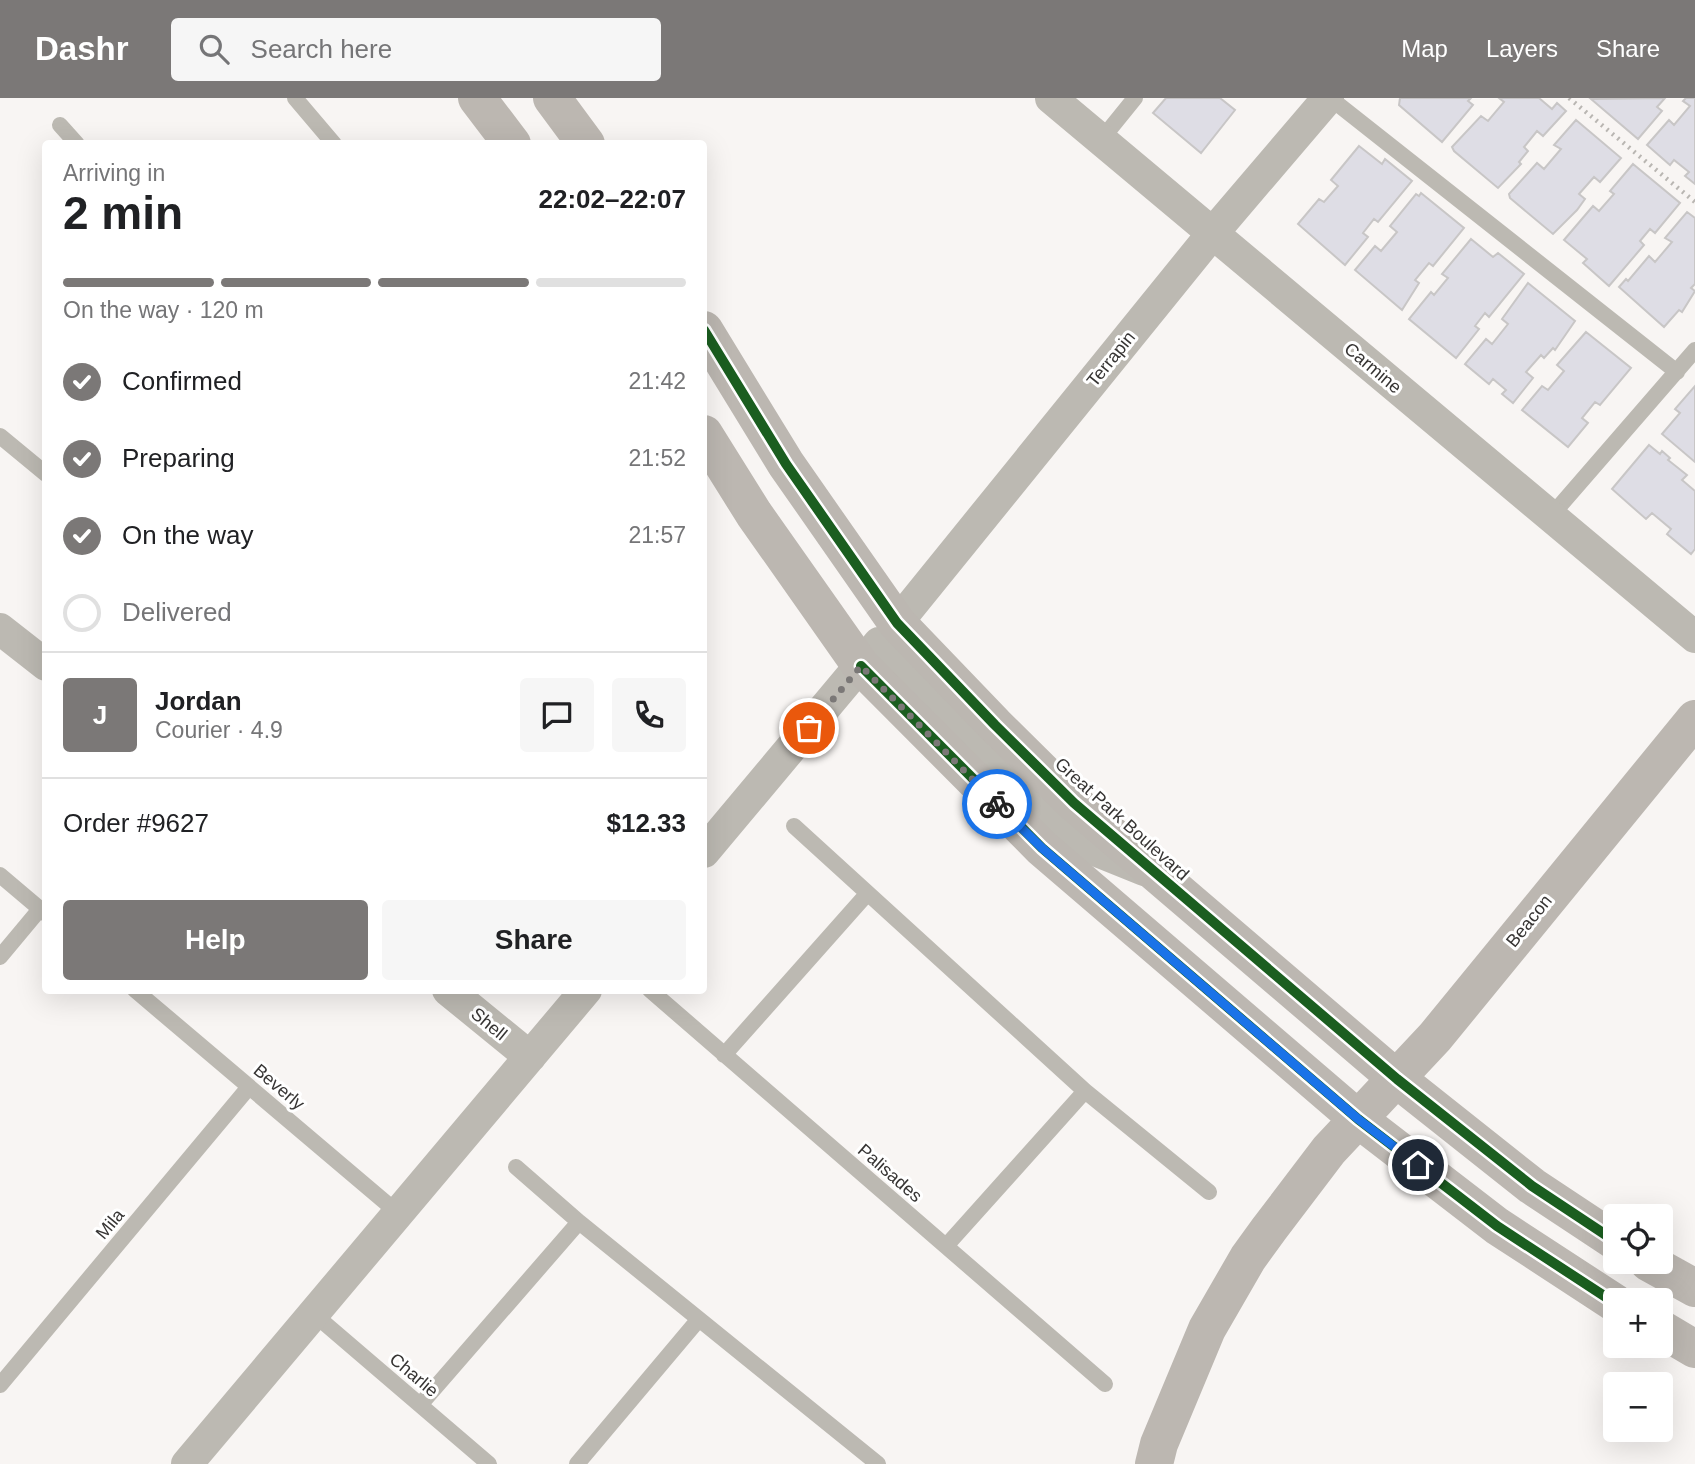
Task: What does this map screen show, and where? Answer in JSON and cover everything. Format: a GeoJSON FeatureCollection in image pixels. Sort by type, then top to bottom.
{"type":"FeatureCollection","features":[{"type":"Feature","properties":{"kind":"main road"},"geometry":{"type":"LineString","coordinates":[[477,98],[509,140]]}},
{"type":"Feature","properties":{"kind":"main road"},"geometry":{"type":"LineString","coordinates":[[552,98],[583,140]]}},
{"type":"Feature","properties":{"kind":"main road","name":"Great Park Boulevard"},"geometry":{"type":"LineString","coordinates":[[707,335],[786,464],[897,623],[1074,803],[1397,1079],[1532,1186],[1603,1233]]}},
{"type":"Feature","properties":{"kind":"main road"},"geometry":{"type":"LineString","coordinates":[[707,439],[754,514],[861,666],[1042,848],[1358,1119],[1497,1226],[1603,1295]]}},
{"type":"Feature","properties":{"kind":"main road","name":"Beacon"},"geometry":{"type":"LineString","coordinates":[[1154,1464],[1159,1444],[1207,1329],[1248,1258],[1329,1150],[1435,1037],[1695,719]]}},
{"type":"Feature","properties":{"kind":"main road"},"geometry":{"type":"LineString","coordinates":[[1670,1274],[1695,1288]]}},
{"type":"Feature","properties":{"kind":"main road"},"geometry":{"type":"LineString","coordinates":[[1673,1336],[1695,1349]]}},
{"type":"Feature","properties":{"kind":"street","name":"Carmine"},"geometry":{"type":"LineString","coordinates":[[1051,98],[1695,637]]}},
{"type":"Feature","properties":{"kind":"street","name":"Terrapin"},"geometry":{"type":"LineString","coordinates":[[897,623],[1212,234],[1329,98]]}},
{"type":"Feature","properties":{"kind":"street"},"geometry":{"type":"LineString","coordinates":[[0,629],[42,662]]}},
{"type":"Feature","properties":{"kind":"street"},"geometry":{"type":"LineString","coordinates":[[707,848],[879,643],[1087,847],[1158,876]]}},
{"type":"Feature","properties":{"kind":"street","name":"Shell"},"geometry":{"type":"LineString","coordinates":[[453,994],[530,1057]]}},
{"type":"Feature","properties":{"kind":"street"},"geometry":{"type":"LineString","coordinates":[[187,1464],[583,994]]}},
{"type":"Feature","properties":{"kind":"lane"},"geometry":{"type":"LineString","coordinates":[[295,98],[331,140]]}},
{"type":"Feature","properties":{"kind":"lane"},"geometry":{"type":"LineString","coordinates":[[1101,140],[1135,98]]}},
{"type":"Feature","properties":{"kind":"lane"},"geometry":{"type":"LineString","coordinates":[[1329,98],[1676,372]]}},
{"type":"Feature","properties":{"kind":"lane"},"geometry":{"type":"LineString","coordinates":[[60,125],[73,140]]}},
{"type":"Feature","properties":{"kind":"lane"},"geometry":{"type":"LineString","coordinates":[[1551,516],[1695,350]]}},
{"type":"Feature","properties":{"kind":"lane"},"geometry":{"type":"LineString","coordinates":[[0,436],[42,471]]}},
{"type":"Feature","properties":{"kind":"lane"},"geometry":{"type":"LineString","coordinates":[[793,826],[1085,1091],[1209,1192]]}},
{"type":"Feature","properties":{"kind":"lane"},"geometry":{"type":"LineString","coordinates":[[0,875],[42,911]]}},
{"type":"Feature","properties":{"kind":"lane"},"geometry":{"type":"LineString","coordinates":[[724,1055],[867,894]]}},
{"type":"Feature","properties":{"kind":"lane"},"geometry":{"type":"LineString","coordinates":[[0,957],[42,913]]}},
{"type":"Feature","properties":{"kind":"lane","name":"Beverly"},"geometry":{"type":"LineString","coordinates":[[140,994],[398,1213]]}},
{"type":"Feature","properties":{"kind":"lane","name":"Palisades"},"geometry":{"type":"LineString","coordinates":[[655,994],[1105,1384]]}},
{"type":"Feature","properties":{"kind":"lane","name":"Mila"},"geometry":{"type":"LineString","coordinates":[[0,1385],[249,1087]]}},
{"type":"Feature","properties":{"kind":"lane"},"geometry":{"type":"LineString","coordinates":[[946,1246],[1085,1091]]}},
{"type":"Feature","properties":{"kind":"lane"},"geometry":{"type":"LineString","coordinates":[[516,1167],[579,1222],[878,1464]]}},
{"type":"Feature","properties":{"kind":"lane"},"geometry":{"type":"LineString","coordinates":[[420,1405],[579,1222]]}},
{"type":"Feature","properties":{"kind":"lane","name":"Charlie"},"geometry":{"type":"LineString","coordinates":[[315,1315],[489,1464]]}},
{"type":"Feature","properties":{"kind":"lane"},"geometry":{"type":"LineString","coordinates":[[577,1464],[699,1319]]}},
{"type":"Feature","properties":{"kind":"path"},"geometry":{"type":"LineString","coordinates":[[1569,98],[1695,202]]}},
{"type":"Feature","properties":{"kind":"building"},"geometry":{"type":"Polygon","coordinates":[[[1166,98],[1220,98],[1235,110],[1201,153],[1153,113],[1166,98]]]}},
{"type":"Feature","properties":{"kind":"building"},"geometry":{"type":"Polygon","coordinates":[[[1400,98],[1471,98],[1468,101],[1473,105],[1442,142],[1399,105],[1400,98]]]}},
{"type":"Feature","properties":{"kind":"building"},"geometry":{"type":"Polygon","coordinates":[[[1499,98],[1539,98],[1552,109],[1557,103],[1566,111],[1543,136],[1537,131],[1524,147],[1528,151],[1519,162],[1521,164],[1498,188],[1452,147],[1481,116],[1488,121],[1504,102],[1499,98]]]}},
{"type":"Feature","properties":{"kind":"building"},"geometry":{"type":"Polygon","coordinates":[[[1665,98],[1657,107],[1662,111],[1638,139],[1591,99],[1665,98]]]}},
{"type":"Feature","properties":{"kind":"building"},"geometry":{"type":"Polygon","coordinates":[[[1686,98],[1695,98],[1695,184],[1685,176],[1689,172],[1674,160],[1670,165],[1647,145],[1669,120],[1674,125],[1690,106],[1683,101],[1686,98]]]}},
{"type":"Feature","properties":{"kind":"building"},"geometry":{"type":"Polygon","coordinates":[[[1576,120],[1621,158],[1600,182],[1594,177],[1579,194],[1585,199],[1553,234],[1510,198],[1509,194],[1537,163],[1544,169],[1561,149],[1554,145],[1576,120]]]}},
{"type":"Feature","properties":{"kind":"building"},"geometry":{"type":"Polygon","coordinates":[[[1359,146],[1382,164],[1385,159],[1412,181],[1378,222],[1374,219],[1363,233],[1368,237],[1345,265],[1298,224],[1319,199],[1324,202],[1338,186],[1331,180],[1359,146]]]}},
{"type":"Feature","properties":{"kind":"building"},"geometry":{"type":"Polygon","coordinates":[[[1633,164],[1680,203],[1655,233],[1650,229],[1640,241],[1644,245],[1609,286],[1583,263],[1587,259],[1564,240],[1593,206],[1599,211],[1614,194],[1610,191],[1633,164]]]}},
{"type":"Feature","properties":{"kind":"building"},"geometry":{"type":"Polygon","coordinates":[[[1421,193],[1464,228],[1433,266],[1429,263],[1415,280],[1419,283],[1402,310],[1355,270],[1375,246],[1381,251],[1397,232],[1390,226],[1416,194],[1419,196],[1421,193]]]}},
{"type":"Feature","properties":{"kind":"building"},"geometry":{"type":"Polygon","coordinates":[[[1687,212],[1695,218],[1695,284],[1691,288],[1695,291],[1682,312],[1679,310],[1664,327],[1619,287],[1626,279],[1628,281],[1649,256],[1655,262],[1672,242],[1665,238],[1687,212]]]}},
{"type":"Feature","properties":{"kind":"building"},"geometry":{"type":"Polygon","coordinates":[[[1471,239],[1493,257],[1498,253],[1524,274],[1489,317],[1485,313],[1475,326],[1479,329],[1456,358],[1409,319],[1431,292],[1434,295],[1448,278],[1442,274],[1471,239]]]}},
{"type":"Feature","properties":{"kind":"building"},"geometry":{"type":"Polygon","coordinates":[[[1528,283],[1575,321],[1555,350],[1553,348],[1544,358],[1541,355],[1526,372],[1533,378],[1513,403],[1502,394],[1506,390],[1493,379],[1489,384],[1465,364],[1486,339],[1492,344],[1508,324],[1502,319],[1528,283]]]}},
{"type":"Feature","properties":{"kind":"building"},"geometry":{"type":"Polygon","coordinates":[[[1586,332],[1631,368],[1600,405],[1595,402],[1582,418],[1588,423],[1568,447],[1522,410],[1542,386],[1548,390],[1564,371],[1557,365],[1586,332]]]}},
{"type":"Feature","properties":{"kind":"building"},"geometry":{"type":"Polygon","coordinates":[[[1695,386],[1695,462],[1662,434],[1680,413],[1675,409],[1695,386]]]}},
{"type":"Feature","properties":{"kind":"building"},"geometry":{"type":"Polygon","coordinates":[[[1649,445],[1660,454],[1662,451],[1670,458],[1668,460],[1687,475],[1682,480],[1695,491],[1695,549],[1691,554],[1667,534],[1671,529],[1652,513],[1646,519],[1612,489],[1649,445]]]}},
{"type":"Feature","properties":{"kind":"cycle path"},"geometry":{"type":"LineString","coordinates":[[707,335],[786,464],[897,623],[995,725],[1074,803],[1397,1079],[1532,1186],[1603,1233]]}},
{"type":"Feature","properties":{"kind":"cycle path"},"geometry":{"type":"LineString","coordinates":[[861,666],[1042,848],[1358,1119],[1497,1226],[1603,1295]]}},
{"type":"Feature","properties":{"kind":"way so far"},"geometry":{"type":"LineString","coordinates":[[809,728],[861,666],[997,804]]}},
{"type":"Feature","properties":{"kind":"route"},"geometry":{"type":"LineString","coordinates":[[997,804],[1042,848],[1358,1119],[1418,1165]]}}]}
